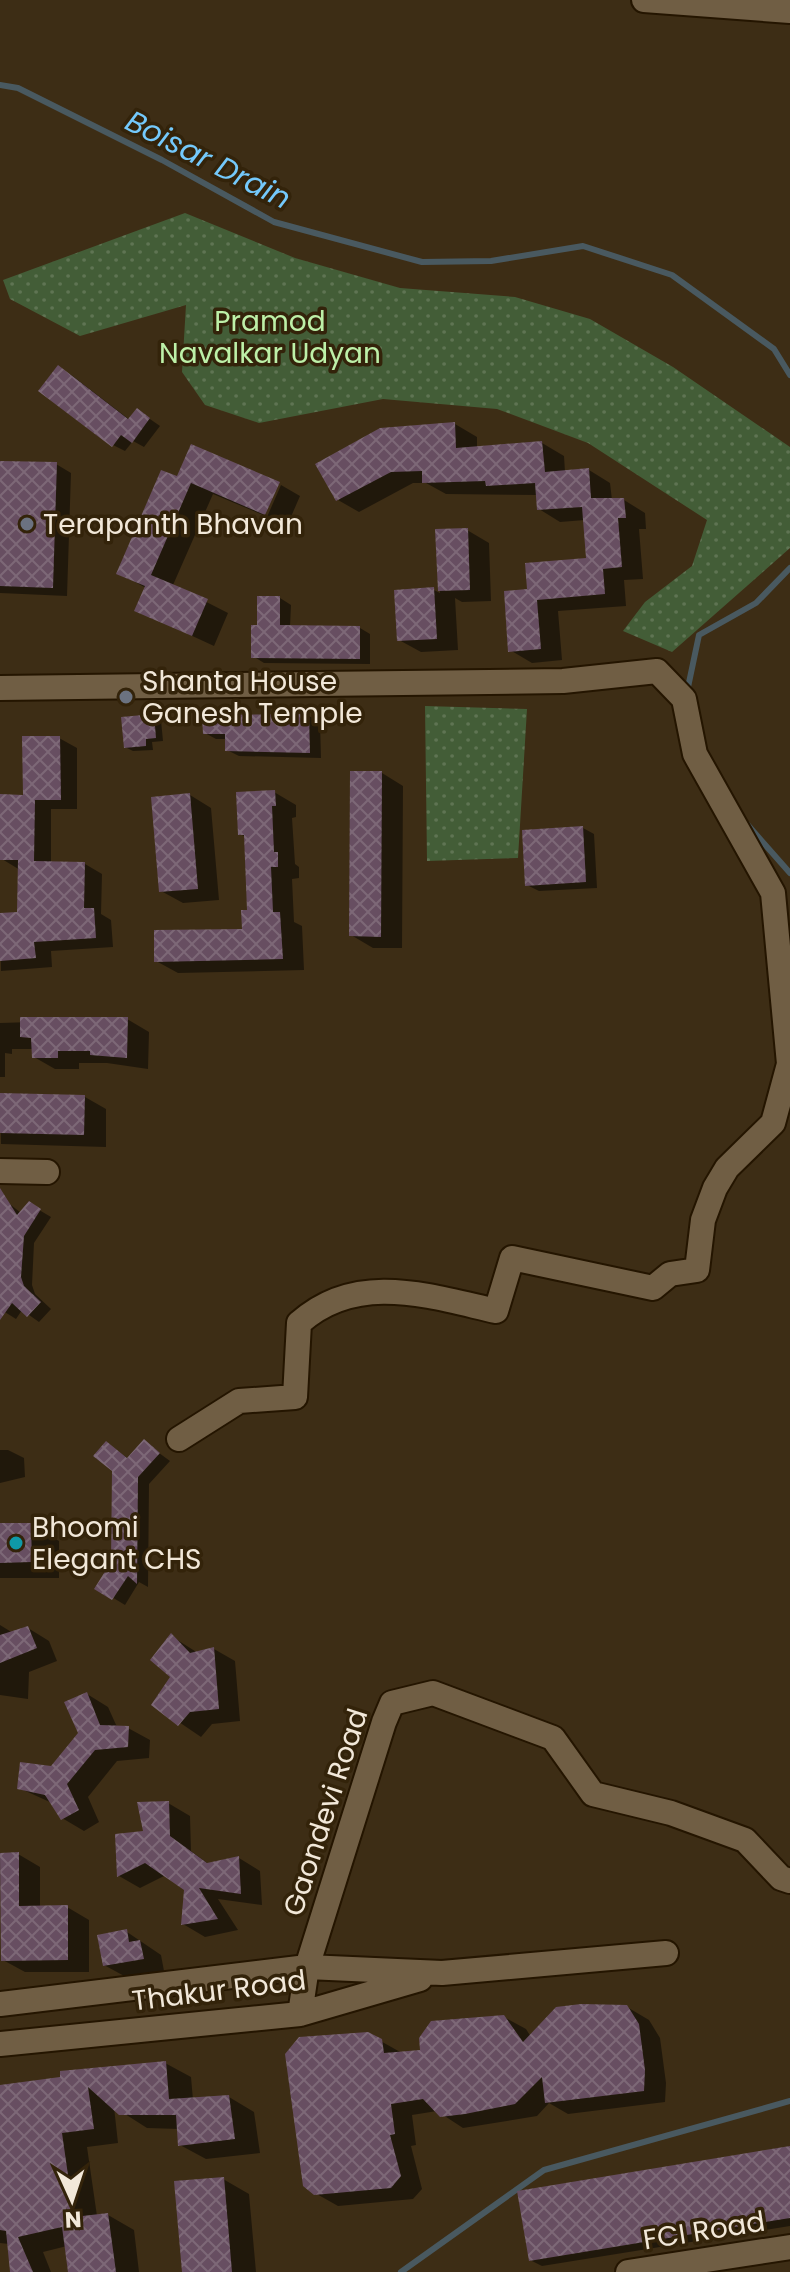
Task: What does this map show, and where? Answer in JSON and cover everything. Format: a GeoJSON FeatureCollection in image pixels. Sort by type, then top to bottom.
{"type":"FeatureCollection","features":[{"type":"Feature","properties":{"kind":"street"},"geometry":{"type":"LineString","coordinates":[[644,0],[790,11]]}},
{"type":"Feature","properties":{"kind":"street"},"geometry":{"type":"LineString","coordinates":[[0,688],[563,681],[657,671],[684,699],[695,754],[773,893],[790,1064],[773,1123],[727,1168],[715,1188],[703,1220],[697,1270],[670,1274],[653,1288],[512,1258],[496,1311],[408,1292],[379,1289],[355,1293],[315,1308],[299,1323],[295,1397],[239,1401],[179,1439]]}},
{"type":"Feature","properties":{"kind":"street"},"geometry":{"type":"LineString","coordinates":[[0,1171],[47,1172]]}},
{"type":"Feature","properties":{"kind":"street","name":"Gaondevi Road"},"geometry":{"type":"LineString","coordinates":[[300,2014],[307,1967],[384,1722],[392,1703],[416,1695],[433,1693],[553,1738],[593,1794],[671,1813],[745,1840],[781,1878],[790,1881]]}},
{"type":"Feature","properties":{"kind":"street","name":"Thakur Road"},"geometry":{"type":"LineString","coordinates":[[0,2004],[307,1967],[442,1973],[666,1953]]}},
{"type":"Feature","properties":{"kind":"street","name":"Thakur Road"},"geometry":{"type":"LineString","coordinates":[[0,2044],[300,2014],[442,1973]]}},
{"type":"Feature","properties":{"kind":"street","name":"FCI Road"},"geometry":{"type":"LineString","coordinates":[[628,2272],[790,2247]]}},
{"type":"Feature","properties":{"kind":"green space","name":"Pramod Navalkar Udyan"},"geometry":{"type":"Polygon","coordinates":[[[185,213],[295,258],[400,288],[515,297],[590,319],[673,367],[790,447],[790,548],[672,652],[623,631],[645,602],[692,566],[707,520],[588,443],[497,409],[383,399],[259,423],[205,405],[182,372],[186,305],[80,336],[10,299],[3,280],[185,213]]]}},
{"type":"Feature","properties":{"kind":"green space"},"geometry":{"type":"Polygon","coordinates":[[[425,706],[527,709],[518,858],[427,861],[425,706]]]}},
{"type":"Feature","properties":{"kind":"building"},"geometry":{"type":"Polygon","coordinates":[[[58,365],[128,419],[137,408],[150,418],[132,443],[121,435],[112,447],[38,391],[58,365]]]}},
{"type":"Feature","properties":{"kind":"building"},"geometry":{"type":"Polygon","coordinates":[[[455,422],[456,448],[542,441],[545,472],[589,468],[591,498],[624,498],[626,518],[618,518],[622,567],[603,569],[605,594],[537,600],[541,649],[508,652],[504,591],[527,589],[525,563],[586,558],[582,507],[537,510],[535,483],[486,486],[485,481],[422,483],[422,471],[391,472],[336,501],[315,464],[380,428],[455,422]]]}},
{"type":"Feature","properties":{"kind":"building"},"geometry":{"type":"Polygon","coordinates":[[[191,444],[280,482],[265,515],[191,483],[151,575],[208,599],[192,636],[134,611],[145,586],[116,574],[161,470],[177,476],[191,444]]]}},
{"type":"Feature","properties":{"kind":"building","name":"Terapanth Bhavan"},"geometry":{"type":"Polygon","coordinates":[[[0,461],[57,462],[53,588],[0,586],[0,461]]]}},
{"type":"Feature","properties":{"kind":"building"},"geometry":{"type":"Polygon","coordinates":[[[468,528],[470,590],[438,591],[435,529],[468,528]]]}},
{"type":"Feature","properties":{"kind":"building"},"geometry":{"type":"Polygon","coordinates":[[[434,587],[437,639],[397,641],[394,590],[434,587]]]}},
{"type":"Feature","properties":{"kind":"building"},"geometry":{"type":"Polygon","coordinates":[[[257,596],[280,596],[280,625],[360,626],[360,659],[251,658],[251,625],[257,625],[257,596]]]}},
{"type":"Feature","properties":{"kind":"building"},"geometry":{"type":"Polygon","coordinates":[[[154,714],[156,738],[146,739],[146,746],[124,748],[121,717],[154,714]]]}},
{"type":"Feature","properties":{"kind":"building"},"geometry":{"type":"Polygon","coordinates":[[[309,714],[310,753],[225,751],[225,734],[203,734],[202,715],[309,714]]]}},
{"type":"Feature","properties":{"kind":"building"},"geometry":{"type":"Polygon","coordinates":[[[22,736],[60,736],[61,800],[35,800],[34,861],[85,862],[84,908],[94,908],[96,938],[34,942],[36,958],[0,961],[0,913],[17,912],[18,860],[0,860],[0,794],[23,795],[22,736]]]}},
{"type":"Feature","properties":{"kind":"building"},"geometry":{"type":"Polygon","coordinates":[[[350,771],[382,771],[381,937],[349,936],[350,771]]]}},
{"type":"Feature","properties":{"kind":"building"},"geometry":{"type":"Polygon","coordinates":[[[275,790],[276,806],[272,806],[274,852],[278,852],[278,867],[271,867],[273,912],[280,912],[283,959],[154,962],[154,930],[242,929],[241,910],[247,910],[244,835],[238,835],[236,792],[275,790]]]}},
{"type":"Feature","properties":{"kind":"building"},"geometry":{"type":"Polygon","coordinates":[[[190,793],[198,889],[159,892],[151,797],[190,793]]]}},
{"type":"Feature","properties":{"kind":"building"},"geometry":{"type":"Polygon","coordinates":[[[583,826],[586,882],[525,886],[522,830],[583,826]]]}},
{"type":"Feature","properties":{"kind":"building"},"geometry":{"type":"Polygon","coordinates":[[[20,1017],[128,1017],[127,1058],[90,1055],[90,1051],[58,1051],[58,1058],[32,1058],[31,1038],[20,1037],[20,1017]]]}},
{"type":"Feature","properties":{"kind":"building"},"geometry":{"type":"Polygon","coordinates":[[[0,1093],[85,1095],[84,1135],[0,1133],[0,1093]]]}},
{"type":"Feature","properties":{"kind":"building"},"geometry":{"type":"Polygon","coordinates":[[[0,1188],[17,1215],[29,1201],[41,1209],[24,1236],[21,1277],[24,1286],[41,1302],[27,1317],[12,1303],[0,1320],[0,1188]]]}},
{"type":"Feature","properties":{"kind":"building"},"geometry":{"type":"Polygon","coordinates":[[[144,1439],[160,1453],[138,1477],[137,1584],[128,1576],[112,1600],[94,1589],[111,1562],[112,1471],[93,1456],[106,1441],[127,1458],[144,1439]]]}},
{"type":"Feature","properties":{"kind":"building","name":"Bhoomi Elegant CHS"},"geometry":{"type":"Polygon","coordinates":[[[0,1523],[31,1523],[32,1562],[0,1563],[0,1523]]]}},
{"type":"Feature","properties":{"kind":"building"},"geometry":{"type":"Polygon","coordinates":[[[28,1626],[37,1648],[0,1663],[0,1635],[28,1626]]]}},
{"type":"Feature","properties":{"kind":"building"},"geometry":{"type":"Polygon","coordinates":[[[171,1633],[190,1653],[214,1647],[219,1709],[190,1712],[178,1726],[151,1705],[170,1677],[150,1660],[171,1633]]]}},
{"type":"Feature","properties":{"kind":"building"},"geometry":{"type":"Polygon","coordinates":[[[87,1692],[100,1725],[129,1726],[128,1747],[95,1750],[67,1784],[79,1810],[61,1820],[45,1795],[17,1789],[20,1762],[51,1766],[78,1733],[64,1702],[87,1692]]]}},
{"type":"Feature","properties":{"kind":"building"},"geometry":{"type":"Polygon","coordinates":[[[169,1801],[170,1836],[207,1863],[239,1856],[241,1894],[199,1888],[218,1919],[181,1925],[184,1890],[145,1863],[117,1877],[115,1834],[143,1831],[137,1802],[169,1801]]]}},
{"type":"Feature","properties":{"kind":"building"},"geometry":{"type":"Polygon","coordinates":[[[19,1852],[19,1906],[68,1905],[68,1960],[1,1961],[0,1853],[19,1852]]]}},
{"type":"Feature","properties":{"kind":"building"},"geometry":{"type":"Polygon","coordinates":[[[127,1929],[129,1942],[140,1940],[144,1959],[103,1966],[97,1935],[127,1929]]]}},
{"type":"Feature","properties":{"kind":"building"},"geometry":{"type":"Polygon","coordinates":[[[627,2005],[639,2024],[645,2070],[644,2091],[545,2103],[542,2077],[515,2104],[465,2114],[440,2117],[423,2099],[391,2104],[395,2134],[390,2135],[401,2176],[391,2188],[314,2195],[303,2186],[285,2054],[299,2037],[368,2032],[382,2039],[384,2053],[420,2050],[419,2038],[431,2021],[504,2015],[523,2042],[556,2007],[627,2005]]]}},
{"type":"Feature","properties":{"kind":"building"},"geometry":{"type":"Polygon","coordinates":[[[166,2061],[169,2099],[229,2095],[235,2139],[178,2146],[176,2115],[119,2115],[88,2087],[94,2129],[62,2133],[74,2217],[108,2213],[116,2272],[68,2272],[62,2227],[18,2237],[33,2272],[10,2272],[6,2231],[0,2230],[0,2085],[60,2077],[60,2071],[166,2061]]]}},
{"type":"Feature","properties":{"kind":"building"},"geometry":{"type":"Polygon","coordinates":[[[790,2146],[790,2218],[529,2261],[517,2191],[790,2146]]]}},
{"type":"Feature","properties":{"kind":"building"},"geometry":{"type":"Polygon","coordinates":[[[224,2177],[232,2272],[182,2272],[174,2181],[224,2177]]]}},
{"type":"Feature","properties":{"kind":"waterway","name":"Boisar Drain"},"geometry":{"type":"LineString","coordinates":[[0,85],[18,88],[162,160],[274,222],[422,262],[491,261],[583,246],[672,275],[774,349],[790,375]]}},
{"type":"Feature","properties":{"kind":"waterway","name":"Boisar Drain"},"geometry":{"type":"LineString","coordinates":[[687,692],[699,635],[756,603],[790,568]]}},
{"type":"Feature","properties":{"kind":"waterway"},"geometry":{"type":"LineString","coordinates":[[746,823],[790,873]]}},
{"type":"Feature","properties":{"kind":"waterway"},"geometry":{"type":"LineString","coordinates":[[401,2272],[544,2170],[790,2101]]}},
{"type":"Feature","properties":{"kind":"place","name":"Terapanth Bhavan"},"geometry":{"type":"Point","coordinates":[27,524]}},
{"type":"Feature","properties":{"kind":"place","name":"Shanta House Ganesh Temple"},"geometry":{"type":"Point","coordinates":[126,697]}},
{"type":"Feature","properties":{"kind":"place","name":"Bhoomi Elegant CHS"},"geometry":{"type":"Point","coordinates":[16,1543]}}]}
